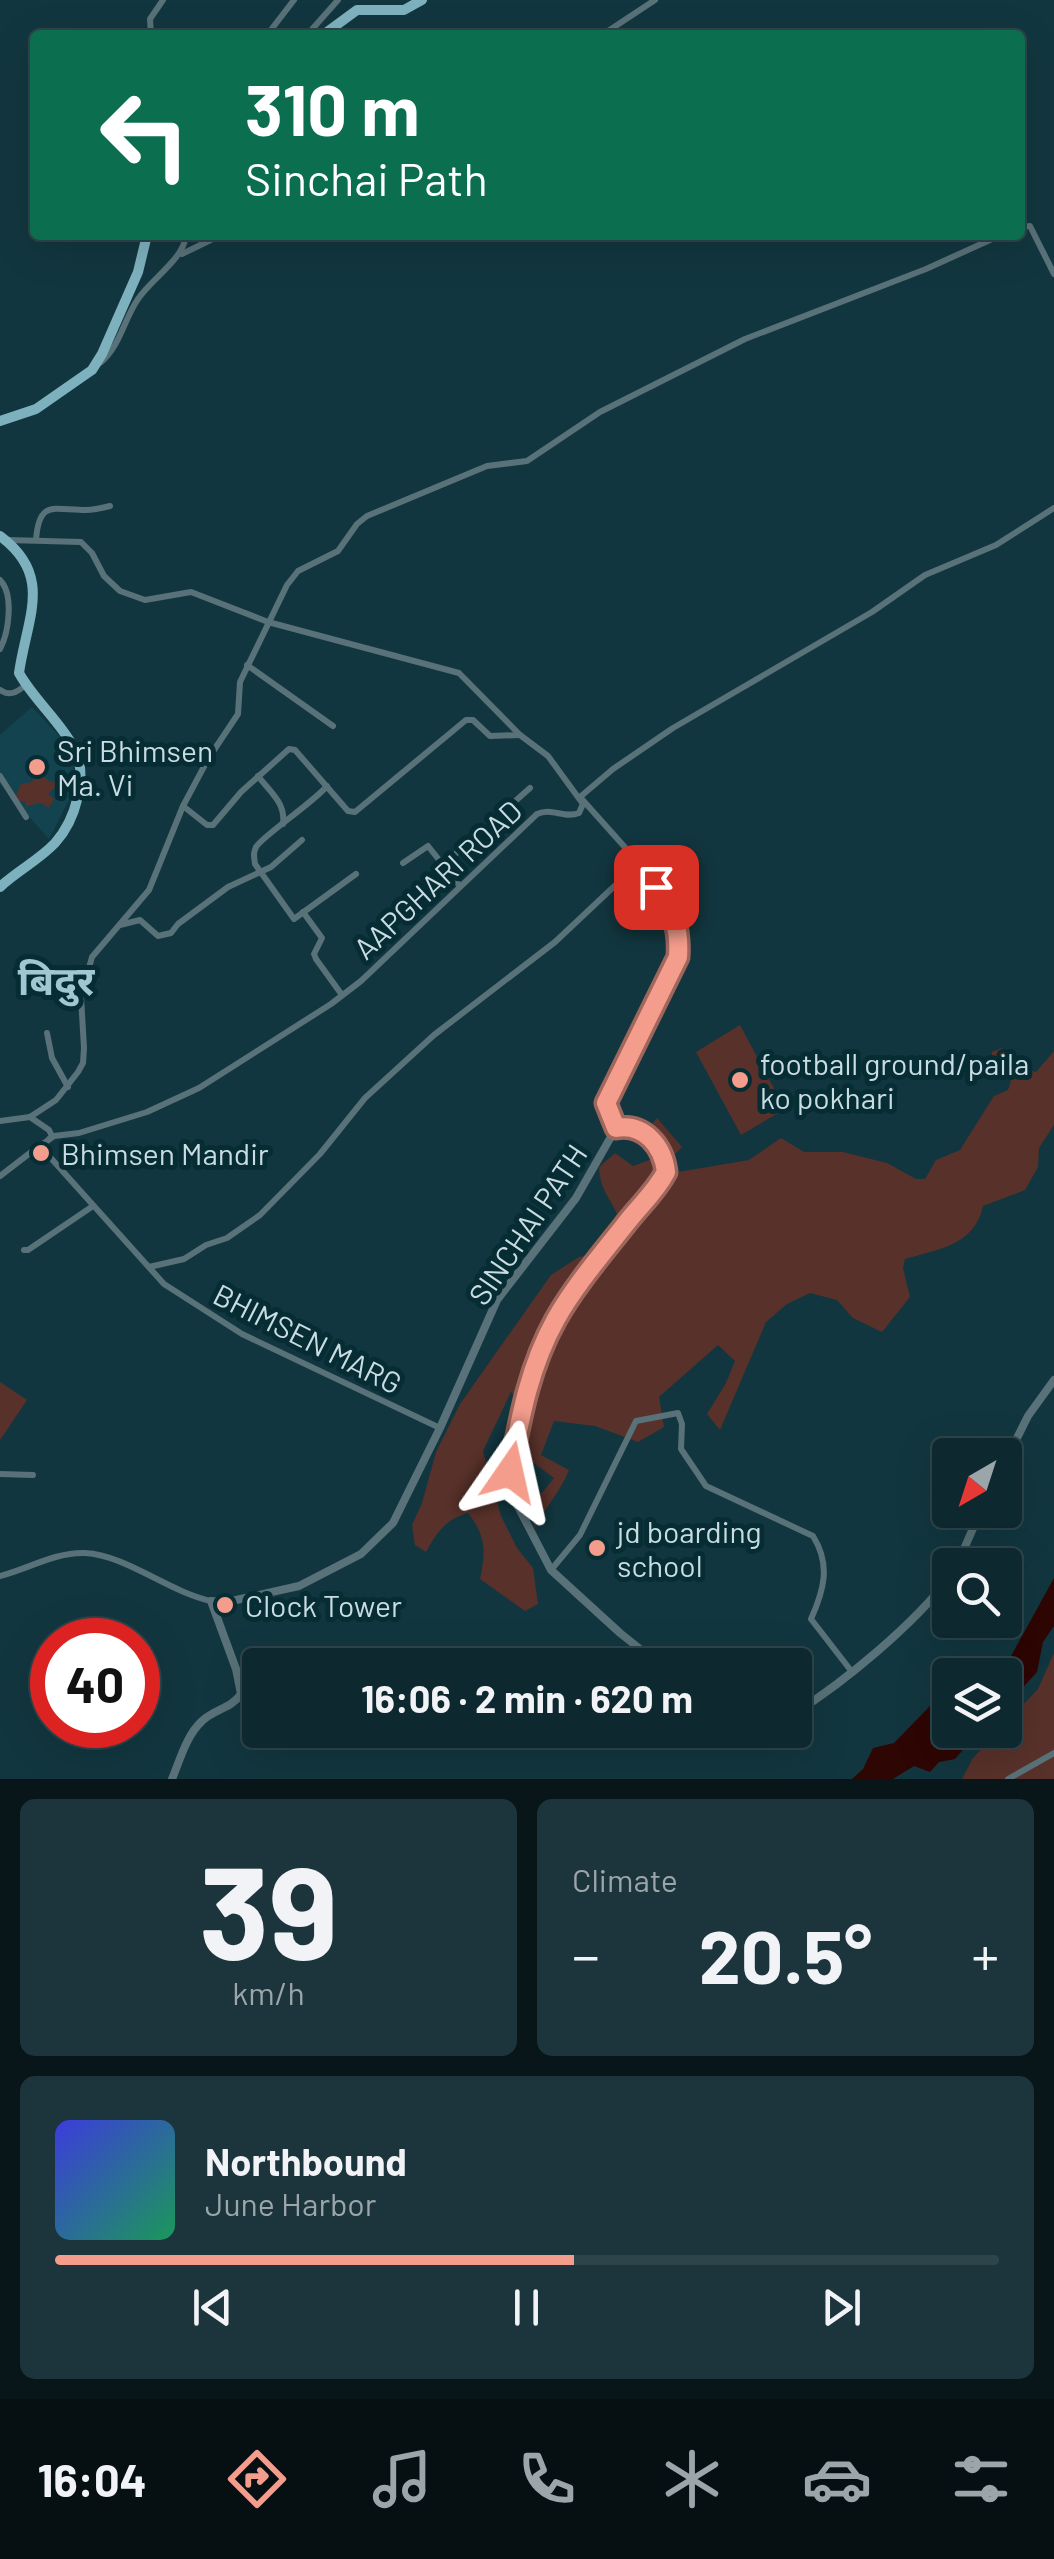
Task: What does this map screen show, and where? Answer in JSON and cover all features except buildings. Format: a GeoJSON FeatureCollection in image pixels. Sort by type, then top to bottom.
{"type":"FeatureCollection","features":[{"type":"Feature","properties":{"kind":"main road"},"geometry":{"type":"LineString","coordinates":[[330,30],[356,10],[404,10],[422,0]]}},
{"type":"Feature","properties":{"kind":"main road"},"geometry":{"type":"LineString","coordinates":[[0,421],[36,409],[92,370],[138,272],[147,240]]}},
{"type":"Feature","properties":{"kind":"main road"},"geometry":{"type":"LineString","coordinates":[[0,887],[54,844],[67,826],[79,790],[76,750],[19,673],[28,634],[33,580],[22,552],[3,538]]}},
{"type":"Feature","properties":{"kind":"street"},"geometry":{"type":"LineString","coordinates":[[151,30],[150,19],[163,0]]}},
{"type":"Feature","properties":{"kind":"street"},"geometry":{"type":"LineString","coordinates":[[271,30],[294,0]]}},
{"type":"Feature","properties":{"kind":"street"},"geometry":{"type":"LineString","coordinates":[[312,30],[338,0]]}},
{"type":"Feature","properties":{"kind":"street"},"geometry":{"type":"LineString","coordinates":[[610,30],[655,0]]}},
{"type":"Feature","properties":{"kind":"street"},"geometry":{"type":"LineString","coordinates":[[1025,226],[1030,226],[1054,274]]}},
{"type":"Feature","properties":{"kind":"street"},"geometry":{"type":"LineString","coordinates":[[179,256],[184,240]]}},
{"type":"Feature","properties":{"kind":"street"},"geometry":{"type":"LineString","coordinates":[[92,370],[107,358],[138,299],[162,268],[211,240]]}},
{"type":"Feature","properties":{"kind":"street"},"geometry":{"type":"LineString","coordinates":[[0,1120],[30,1117],[68,1086],[83,1063],[82,997],[92,957],[149,890],[183,806],[208,758],[238,714],[240,682],[268,622],[287,584],[298,572],[338,552],[367,516],[487,466],[527,461],[600,412],[746,339],[926,270],[990,240]]}},
{"type":"Feature","properties":{"kind":"street"},"geometry":{"type":"LineString","coordinates":[[36,540],[42,513],[61,507],[86,510],[110,506]]}},
{"type":"Feature","properties":{"kind":"street"},"geometry":{"type":"LineString","coordinates":[[580,797],[612,769],[673,728],[830,638],[925,575],[996,545],[1054,508]]}},
{"type":"Feature","properties":{"kind":"street"},"geometry":{"type":"LineString","coordinates":[[3,538],[81,542],[92,552],[104,576],[120,591],[145,600],[191,592],[268,622],[459,673],[520,735],[548,756],[639,863],[674,911],[678,957],[642,1034],[608,1092],[606,1103],[616,1128]]}},
{"type":"Feature","properties":{"kind":"street"},"geometry":{"type":"LineString","coordinates":[[0,580],[6,584],[9,596],[7,636],[0,649]]}},
{"type":"Feature","properties":{"kind":"street"},"geometry":{"type":"LineString","coordinates":[[248,666],[334,726]]}},
{"type":"Feature","properties":{"kind":"street"},"geometry":{"type":"LineString","coordinates":[[0,690],[15,693],[26,686]]}},
{"type":"Feature","properties":{"kind":"street"},"geometry":{"type":"LineString","coordinates":[[183,806],[210,826],[288,749],[295,750],[348,811],[355,812],[466,720],[472,720],[490,736],[520,735]]}},
{"type":"Feature","properties":{"kind":"street"},"geometry":{"type":"LineString","coordinates":[[0,776],[26,817]]}},
{"type":"Feature","properties":{"kind":"street"},"geometry":{"type":"LineString","coordinates":[[258,776],[280,801],[285,814],[283,826]]}},
{"type":"Feature","properties":{"kind":"street"},"geometry":{"type":"LineString","coordinates":[[327,786],[256,846],[254,864],[294,919],[356,874]]}},
{"type":"Feature","properties":{"kind":"street"},"geometry":{"type":"LineString","coordinates":[[443,866],[530,788]]}},
{"type":"Feature","properties":{"kind":"street","name":"AAPGHARI ROAD"},"geometry":{"type":"LineString","coordinates":[[0,1176],[54,1136],[80,1133],[147,1112],[199,1088],[342,996],[537,814],[547,811],[569,816],[583,804],[580,797]]}},
{"type":"Feature","properties":{"kind":"street"},"geometry":{"type":"LineString","coordinates":[[120,926],[140,920],[158,936],[165,935],[228,887],[260,874],[302,840]]}},
{"type":"Feature","properties":{"kind":"street"},"geometry":{"type":"LineString","coordinates":[[403,864],[428,846],[459,885]]}},
{"type":"Feature","properties":{"kind":"street"},"geometry":{"type":"LineString","coordinates":[[149,1267],[184,1260],[260,1215],[320,1154],[366,1098],[434,1035],[556,942],[639,863]]}},
{"type":"Feature","properties":{"kind":"street"},"geometry":{"type":"LineString","coordinates":[[303,912],[322,938],[314,954],[316,959],[342,996]]}},
{"type":"Feature","properties":{"kind":"street"},"geometry":{"type":"LineString","coordinates":[[47,1034],[52,1058],[68,1086]]}},
{"type":"Feature","properties":{"kind":"street"},"geometry":{"type":"LineString","coordinates":[[30,1117],[52,1136],[40,1146]]}},
{"type":"Feature","properties":{"kind":"street","name":"SINCHAI PATH"},"geometry":{"type":"LineString","coordinates":[[211,1601],[228,1602],[300,1586],[377,1541],[401,1510],[497,1300],[576,1198],[616,1128],[627,1126],[653,1140],[666,1172],[661,1184],[557,1316],[524,1397],[510,1472],[512,1493],[551,1570],[639,1648]]}},
{"type":"Feature","properties":{"kind":"street","name":"BHIMSEN MARG"},"geometry":{"type":"LineString","coordinates":[[40,1146],[164,1284],[242,1334],[440,1428]]}},
{"type":"Feature","properties":{"kind":"street"},"geometry":{"type":"LineString","coordinates":[[24,1250],[93,1206]]}},
{"type":"Feature","properties":{"kind":"street"},"geometry":{"type":"LineString","coordinates":[[1017,1438],[1054,1380]]}},
{"type":"Feature","properties":{"kind":"street"},"geometry":{"type":"LineString","coordinates":[[551,1570],[580,1535],[636,1421],[678,1412],[682,1424],[681,1449],[706,1486],[813,1536],[821,1549],[824,1569],[823,1592],[811,1619],[852,1672]]}},
{"type":"Feature","properties":{"kind":"street"},"geometry":{"type":"LineString","coordinates":[[0,1474],[33,1475]]}},
{"type":"Feature","properties":{"kind":"street"},"geometry":{"type":"LineString","coordinates":[[0,1576],[50,1559],[86,1553],[109,1559],[192,1597],[211,1601],[241,1694],[235,1704],[205,1718],[193,1730],[172,1779]]}},
{"type":"Feature","properties":{"kind":"street"},"geometry":{"type":"LineString","coordinates":[[812,1701],[852,1672],[932,1596]]}},
{"type":"Feature","properties":{"kind":"street"},"geometry":{"type":"LineString","coordinates":[[1008,1779],[1054,1752]]}},
{"type":"Feature","properties":{"kind":"shaded area","name":"Sri Bhimsen Ma. Vi"},"geometry":{"type":"Polygon","coordinates":[[[32,707],[72,750],[75,788],[49,839],[0,784],[0,735],[32,707]]]}},
{"type":"Feature","properties":{"kind":"shaded area"},"geometry":{"type":"Polygon","coordinates":[[[37,771],[50,782],[63,779],[48,794],[54,799],[49,808],[41,803],[26,806],[16,795],[21,784],[32,782],[37,771]]]}},
{"type":"Feature","properties":{"kind":"shaded area","name":"football ground/paila ko pokhari"},"geometry":{"type":"Polygon","coordinates":[[[740,1025],[785,1109],[741,1135],[696,1052],[740,1025]]]}},
{"type":"Feature","properties":{"kind":"shaded area"},"geometry":{"type":"Polygon","coordinates":[[[1002,1048],[1020,1067],[1036,1072],[1054,1051],[1054,1125],[1039,1148],[1038,1167],[1025,1190],[983,1206],[979,1219],[964,1237],[905,1259],[903,1268],[910,1297],[882,1332],[853,1318],[837,1300],[810,1293],[787,1304],[766,1322],[720,1430],[707,1414],[735,1361],[718,1345],[659,1397],[664,1427],[638,1442],[595,1426],[554,1421],[541,1455],[569,1470],[534,1529],[536,1500],[554,1478],[528,1459],[526,1407],[511,1392],[483,1451],[501,1516],[517,1548],[533,1568],[538,1604],[525,1611],[480,1579],[483,1544],[468,1513],[443,1527],[426,1552],[415,1545],[412,1525],[436,1452],[460,1404],[551,1275],[579,1257],[601,1254],[612,1239],[618,1217],[601,1181],[599,1167],[615,1153],[633,1166],[655,1158],[647,1130],[657,1118],[682,1147],[671,1158],[678,1172],[749,1160],[781,1138],[804,1152],[843,1152],[887,1163],[916,1179],[925,1179],[936,1160],[960,1150],[994,1096],[1008,1090],[1011,1081],[992,1060],[992,1052],[1002,1048]]]}},
{"type":"Feature","properties":{"kind":"shaded area"},"geometry":{"type":"Polygon","coordinates":[[[0,1382],[27,1400],[0,1440],[0,1382]]]}},
{"type":"Feature","properties":{"kind":"shaded area"},"geometry":{"type":"Polygon","coordinates":[[[1054,1578],[1054,1626],[1043,1642],[1037,1672],[1022,1688],[1022,1658],[1009,1658],[1054,1578]]]}},
{"type":"Feature","properties":{"kind":"shaded area"},"geometry":{"type":"Polygon","coordinates":[[[1054,1653],[1054,1779],[962,1779],[982,1748],[1022,1748],[1022,1706],[1038,1689],[1054,1653]]]}},
{"type":"Feature","properties":{"kind":"shaded area"},"geometry":{"type":"Polygon","coordinates":[[[930,1706],[932,1748],[964,1748],[955,1759],[939,1762],[930,1772],[914,1766],[893,1779],[852,1779],[863,1769],[873,1748],[894,1743],[930,1706]]]}},
{"type":"Feature","properties":{"kind":"place","name":"Sri Bhimsen Ma. Vi"},"geometry":{"type":"Point","coordinates":[37,767]}},
{"type":"Feature","properties":{"kind":"place","name":"football ground/paila ko pokhari"},"geometry":{"type":"Point","coordinates":[740,1080]}},
{"type":"Feature","properties":{"kind":"place","name":"Bhimsen Mandir"},"geometry":{"type":"Point","coordinates":[41,1153]}},
{"type":"Feature","properties":{"kind":"place","name":"jd boarding school"},"geometry":{"type":"Point","coordinates":[597,1548]}},
{"type":"Feature","properties":{"kind":"place","name":"Clock Tower"},"geometry":{"type":"Point","coordinates":[225,1605]}},
{"type":"Feature","properties":{"kind":"district","name":"बिदुर"},"geometry":{"type":"Point","coordinates":[56,979]}},
{"type":"Feature","properties":{"kind":"route"},"geometry":{"type":"LineString","coordinates":[[510,1472],[524,1397],[557,1316],[661,1184],[666,1172],[653,1140],[640,1130],[616,1128],[606,1103],[608,1092],[642,1034],[678,957],[674,911],[656,887]]}}]}
